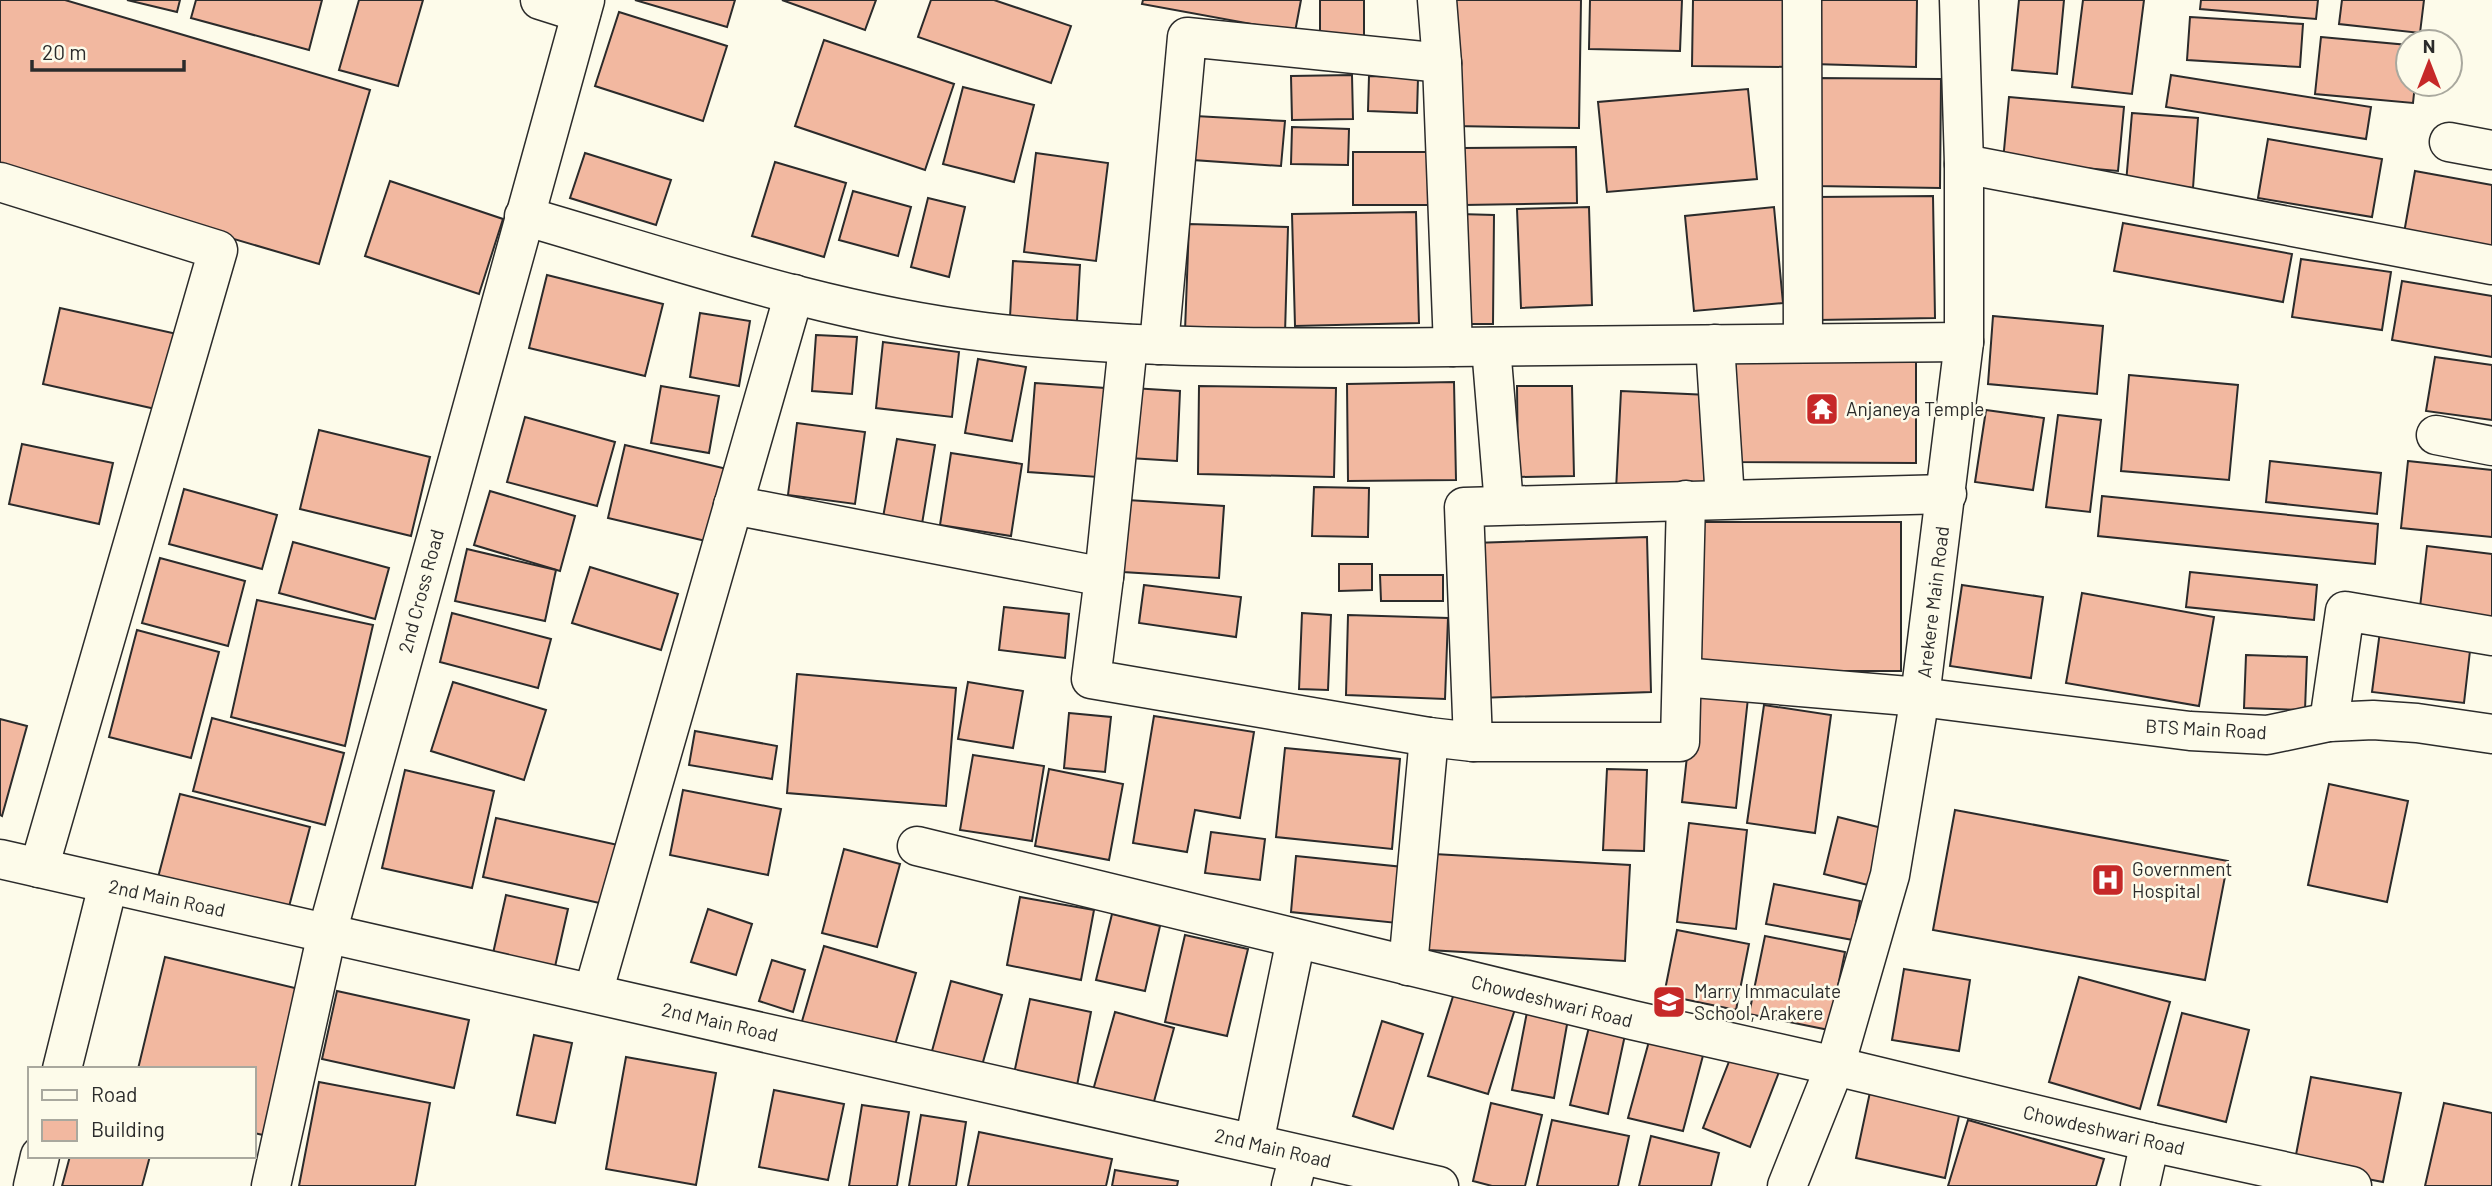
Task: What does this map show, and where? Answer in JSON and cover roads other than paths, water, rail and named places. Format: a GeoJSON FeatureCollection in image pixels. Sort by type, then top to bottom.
{"type":"FeatureCollection","features":[{"type":"Feature","properties":{"kind":"street"},"geometry":{"type":"LineString","coordinates":[[540,0],[583,7]]}},
{"type":"Feature","properties":{"kind":"street"},"geometry":{"type":"LineString","coordinates":[[1437,0],[1453,347]]}},
{"type":"Feature","properties":{"kind":"street"},"geometry":{"type":"LineString","coordinates":[[1802,0],[1803,343]]}},
{"type":"Feature","properties":{"kind":"street","name":"Arekere Main Road"},"geometry":{"type":"LineString","coordinates":[[1787,1186],[1835,1066],[1890,875],[1920,697],[1964,342],[1964,164],[1959,0]]}},
{"type":"Feature","properties":{"kind":"street","name":"2nd Cross Road"},"geometry":{"type":"LineString","coordinates":[[271,1186],[327,933],[583,7]]}},
{"type":"Feature","properties":{"kind":"street"},"geometry":{"type":"LineString","coordinates":[[1442,63],[1187,37],[1144,345],[1104,577],[1091,679],[1429,737],[1473,742],[1680,742],[1686,500]]}},
{"type":"Feature","properties":{"kind":"street"},"geometry":{"type":"LineString","coordinates":[[2449,142],[2492,150]]}},
{"type":"Feature","properties":{"kind":"street"},"geometry":{"type":"LineString","coordinates":[[1964,164],[2492,265]]}},
{"type":"Feature","properties":{"kind":"street"},"geometry":{"type":"LineString","coordinates":[[0,182],[218,250],[39,868]]}},
{"type":"Feature","properties":{"kind":"street"},"geometry":{"type":"LineString","coordinates":[[524,216],[810,300],[981,331],[1144,345],[1491,347],[1964,342]]}},
{"type":"Feature","properties":{"kind":"street"},"geometry":{"type":"LineString","coordinates":[[593,993],[794,294]]}},
{"type":"Feature","properties":{"kind":"street"},"geometry":{"type":"LineString","coordinates":[[1715,344],[1725,499]]}},
{"type":"Feature","properties":{"kind":"street"},"geometry":{"type":"LineString","coordinates":[[1491,347],[1504,505]]}},
{"type":"Feature","properties":{"kind":"street"},"geometry":{"type":"LineString","coordinates":[[2436,435],[2492,446]]}},
{"type":"Feature","properties":{"kind":"street"},"geometry":{"type":"LineString","coordinates":[[1473,742],[1464,507],[1947,494]]}},
{"type":"Feature","properties":{"kind":"street"},"geometry":{"type":"LineString","coordinates":[[733,505],[1104,577]]}},
{"type":"Feature","properties":{"kind":"street"},"geometry":{"type":"LineString","coordinates":[[2329,722],[2345,611],[2492,636]]}},
{"type":"Feature","properties":{"kind":"street","name":"BTS Main Road"},"geometry":{"type":"LineString","coordinates":[[1682,677],[1920,697],[2190,732],[2267,735],[2329,722],[2373,720],[2417,723],[2492,734]]}},
{"type":"Feature","properties":{"kind":"street"},"geometry":{"type":"LineString","coordinates":[[1408,966],[1429,737]]}},
{"type":"Feature","properties":{"kind":"street","name":"Chowdeshwari Road"},"geometry":{"type":"LineString","coordinates":[[917,846],[1632,1020],[2150,1142],[2352,1186]]}},
{"type":"Feature","properties":{"kind":"street","name":"2nd Main Road"},"geometry":{"type":"LineString","coordinates":[[0,859],[1254,1143],[1295,1170],[1439,1186]]}},
{"type":"Feature","properties":{"kind":"street"},"geometry":{"type":"LineString","coordinates":[[62,1067],[108,885]]}},
{"type":"Feature","properties":{"kind":"street"},"geometry":{"type":"LineString","coordinates":[[1254,1143],[1296,939]]}},
{"type":"Feature","properties":{"kind":"street"},"geometry":{"type":"LineString","coordinates":[[2140,1186],[2150,1142]]}},
{"type":"Feature","properties":{"kind":"street"},"geometry":{"type":"LineString","coordinates":[[33,1186],[40,1158]]}},
{"type":"Feature","properties":{"kind":"place","name":"Anjaneya Temple"},"geometry":{"type":"Point","coordinates":[1822,409]}},
{"type":"Feature","properties":{"kind":"place","name":"Government Hospital"},"geometry":{"type":"Point","coordinates":[2108,880]}},
{"type":"Feature","properties":{"kind":"place","name":"Marry Immaculate School, Arakere"},"geometry":{"type":"Point","coordinates":[1669,1002]}}]}
